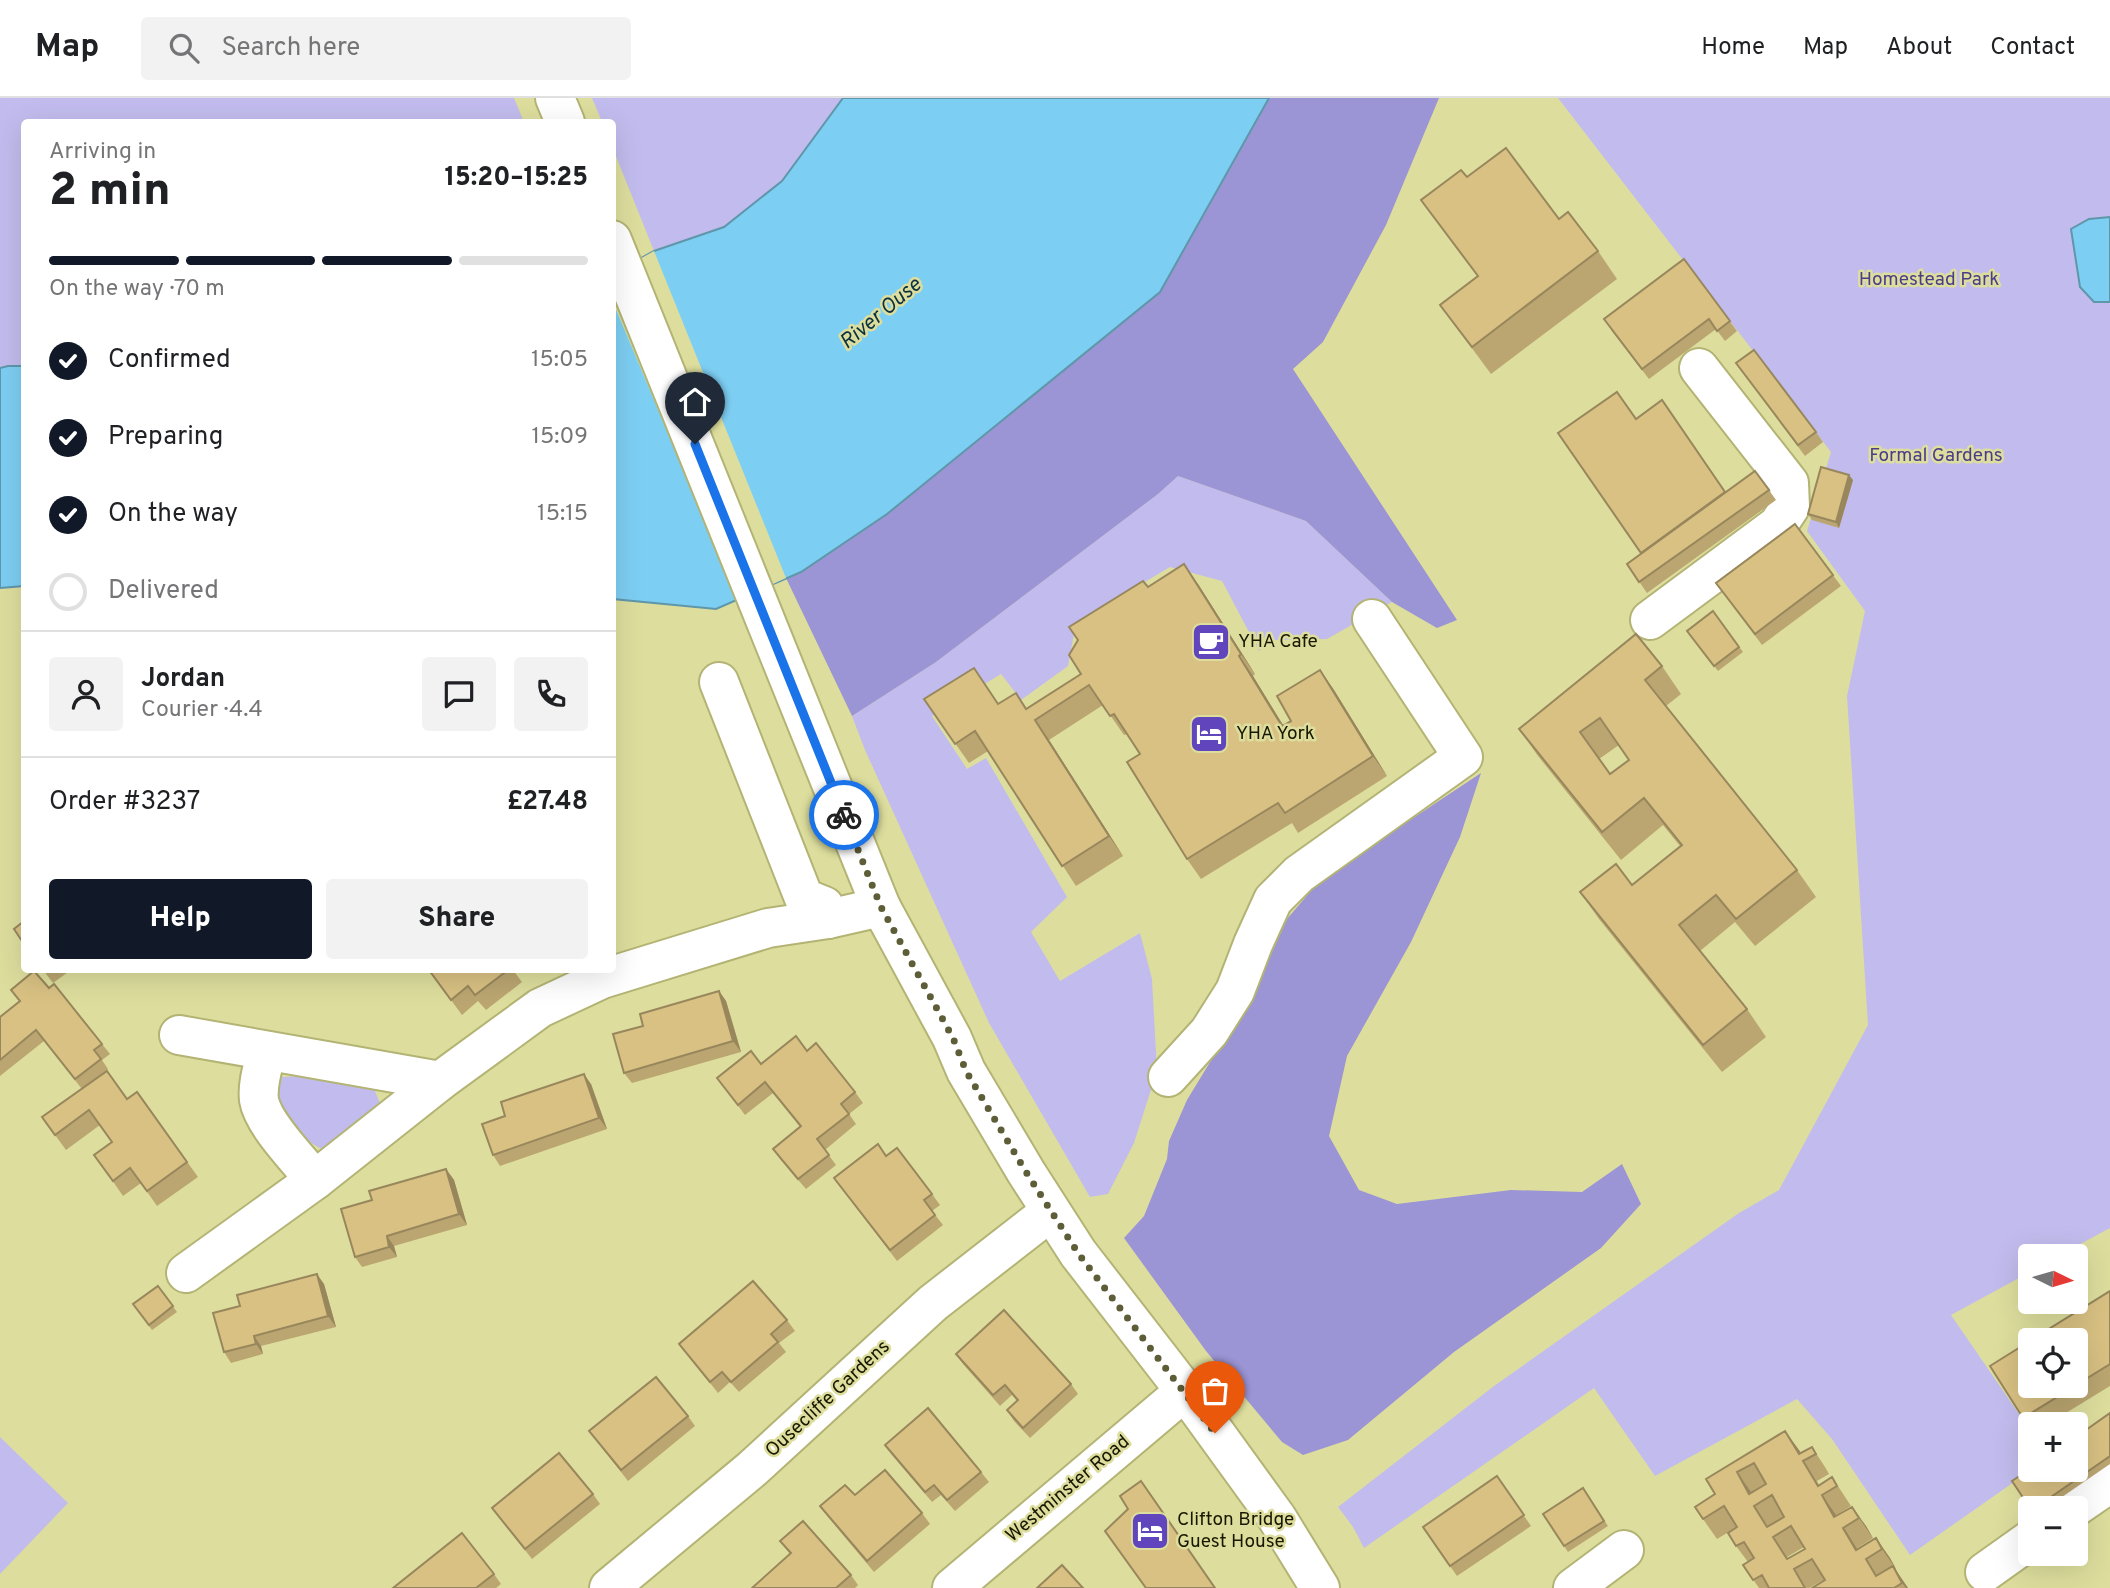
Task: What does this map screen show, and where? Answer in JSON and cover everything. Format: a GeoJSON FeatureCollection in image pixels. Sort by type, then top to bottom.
{"type":"FeatureCollection","features":[{"type":"Feature","properties":{"kind":"street"},"geometry":{"type":"LineString","coordinates":[[555,98],[564,119]]}},
{"type":"Feature","properties":{"kind":"street"},"geometry":{"type":"LineString","coordinates":[[616,250],[881,907],[953,1038],[966,1071],[1050,1212],[1078,1253],[1185,1391],[1277,1518],[1320,1588]]}},
{"type":"Feature","properties":{"kind":"street"},"geometry":{"type":"LineString","coordinates":[[1650,620],[1778,525],[1790,507],[1789,483],[1699,368]]}},
{"type":"Feature","properties":{"kind":"street"},"geometry":{"type":"LineString","coordinates":[[1168,1077],[1209,1032],[1235,990],[1273,901],[1299,874],[1463,757],[1372,619]]}},
{"type":"Feature","properties":{"kind":"street"},"geometry":{"type":"LineString","coordinates":[[719,682],[804,898],[824,906],[828,919]]}},
{"type":"Feature","properties":{"kind":"street"},"geometry":{"type":"LineString","coordinates":[[616,969],[768,928],[828,919],[881,907]]}},
{"type":"Feature","properties":{"kind":"street"},"geometry":{"type":"LineString","coordinates":[[186,1273],[315,1180],[440,1081],[540,1008],[598,974]]}},
{"type":"Feature","properties":{"kind":"street"},"geometry":{"type":"LineString","coordinates":[[179,1035],[440,1081]]}},
{"type":"Feature","properties":{"kind":"street"},"geometry":{"type":"LineString","coordinates":[[267,1051],[260,1080],[259,1099],[264,1117],[315,1180]]}},
{"type":"Feature","properties":{"kind":"street","name":"Ousecliffe Gardens"},"geometry":{"type":"LineString","coordinates":[[609,1588],[752,1468],[933,1303],[1050,1212]]}},
{"type":"Feature","properties":{"kind":"street","name":"Westminster Road"},"geometry":{"type":"LineString","coordinates":[[952,1588],[1185,1391]]}},
{"type":"Feature","properties":{"kind":"street"},"geometry":{"type":"LineString","coordinates":[[2088,1498],[2110,1483]]}},
{"type":"Feature","properties":{"kind":"street"},"geometry":{"type":"LineString","coordinates":[[1984,1572],[2018,1548]]}},
{"type":"Feature","properties":{"kind":"street"},"geometry":{"type":"LineString","coordinates":[[1573,1588],[1624,1550]]}},
{"type":"Feature","properties":{"kind":"green space"},"geometry":{"type":"Polygon","coordinates":[[[0,98],[514,98],[523,119],[21,119],[21,366],[0,368],[0,98]]]}},
{"type":"Feature","properties":{"kind":"green space"},"geometry":{"type":"Polygon","coordinates":[[[592,98],[843,98],[782,181],[724,227],[654,251],[616,156],[616,119],[601,119],[592,98]]]}},
{"type":"Feature","properties":{"kind":"green space","name":"Homestead Park"},"geometry":{"type":"Polygon","coordinates":[[[1558,98],[2110,98],[2110,1228],[2080,1244],[2018,1244],[2018,1279],[1951,1315],[2018,1413],[2018,1479],[1910,1555],[1832,1439],[1797,1399],[1655,1476],[1594,1388],[1364,1548],[1338,1507],[1494,1386],[1739,1213],[1779,1190],[1868,1025],[1847,696],[1865,611],[1807,531],[1831,452],[1558,98]]]}},
{"type":"Feature","properties":{"kind":"green space"},"geometry":{"type":"Polygon","coordinates":[[[1178,476],[1306,521],[1392,602],[1327,639],[1273,640],[1259,651],[1222,581],[1170,567],[1076,623],[1068,666],[1021,700],[1001,674],[932,716],[967,769],[986,758],[1067,897],[1031,932],[1060,981],[1140,933],[1152,979],[1157,1071],[1134,1143],[1108,1194],[1090,1197],[989,1023],[852,716],[936,662],[1178,476]]]}},
{"type":"Feature","properties":{"kind":"green space"},"geometry":{"type":"Polygon","coordinates":[[[302,1076],[363,1083],[375,1091],[380,1103],[370,1118],[356,1131],[322,1149],[306,1140],[282,1118],[274,1101],[273,1092],[282,1077],[302,1076]]]}},
{"type":"Feature","properties":{"kind":"green space"},"geometry":{"type":"Polygon","coordinates":[[[0,1437],[68,1503],[0,1574],[0,1437]]]}},
{"type":"Feature","properties":{"kind":"shaded area"},"geometry":{"type":"Polygon","coordinates":[[[1269,98],[1439,98],[1386,225],[1323,342],[1293,369],[1457,620],[1437,628],[1392,602],[1306,521],[1178,476],[936,662],[852,716],[786,578],[887,514],[1160,292],[1269,98]]]}},
{"type":"Feature","properties":{"kind":"shaded area"},"geometry":{"type":"Polygon","coordinates":[[[1481,773],[1460,837],[1411,942],[1347,1056],[1329,1136],[1359,1190],[1397,1204],[1511,1190],[1582,1192],[1622,1164],[1641,1204],[1601,1248],[1454,1352],[1348,1440],[1303,1455],[1282,1442],[1206,1351],[1124,1238],[1144,1216],[1167,1159],[1169,1141],[1187,1100],[1249,1002],[1287,919],[1321,879],[1481,773]]]}},
{"type":"Feature","properties":{"kind":"water","name":"River Ouse"},"geometry":{"type":"Polygon","coordinates":[[[843,98],[1269,98],[1160,292],[887,514],[801,572],[716,609],[616,599],[616,272],[654,251],[724,227],[782,181],[843,98]]]}},
{"type":"Feature","properties":{"kind":"water"},"geometry":{"type":"Polygon","coordinates":[[[2110,217],[2110,302],[2094,302],[2080,287],[2071,229],[2089,219],[2110,217]]]}},
{"type":"Feature","properties":{"kind":"water"},"geometry":{"type":"Polygon","coordinates":[[[21,366],[21,586],[0,588],[0,368],[21,366]]]}},
{"type":"Feature","properties":{"kind":"pier"},"geometry":{"type":"Polygon","coordinates":[[[654,251],[786,578],[738,600],[616,310],[616,272],[654,251]]]}},
{"type":"Feature","properties":{"kind":"building"},"geometry":{"type":"Polygon","coordinates":[[[1506,148],[1559,219],[1568,212],[1598,251],[1472,347],[1440,305],[1478,276],[1421,200],[1461,170],[1467,177],[1506,148]]]}},
{"type":"Feature","properties":{"kind":"building"},"geometry":{"type":"Polygon","coordinates":[[[1684,259],[1730,321],[1717,331],[1709,319],[1642,369],[1604,319],[1684,259]]]}},
{"type":"Feature","properties":{"kind":"building"},"geometry":{"type":"Polygon","coordinates":[[[1754,350],[1816,432],[1798,445],[1736,363],[1754,350]]]}},
{"type":"Feature","properties":{"kind":"building"},"geometry":{"type":"Polygon","coordinates":[[[1617,392],[1636,419],[1662,400],[1725,492],[1641,553],[1558,433],[1617,392]]]}},
{"type":"Feature","properties":{"kind":"building"},"geometry":{"type":"Polygon","coordinates":[[[1821,467],[1849,475],[1836,522],[1808,514],[1821,467]]]}},
{"type":"Feature","properties":{"kind":"building"},"geometry":{"type":"Polygon","coordinates":[[[1755,471],[1769,490],[1639,582],[1627,564],[1755,471]]]}},
{"type":"Feature","properties":{"kind":"building"},"geometry":{"type":"Polygon","coordinates":[[[1795,524],[1833,575],[1755,634],[1716,583],[1795,524]]]}},
{"type":"Feature","properties":{"kind":"building","name":"YHA York"},"geometry":{"type":"Polygon","coordinates":[[[1184,564],[1241,654],[1239,656],[1282,726],[1291,721],[1277,696],[1320,670],[1373,756],[1285,813],[1278,803],[1187,859],[1127,762],[1140,754],[1114,714],[1110,716],[1089,685],[1035,720],[1109,836],[1062,866],[975,731],[955,744],[924,699],[974,668],[998,704],[1016,693],[1026,709],[1081,674],[1069,655],[1078,640],[1069,627],[1143,581],[1148,587],[1184,564]]]}},
{"type":"Feature","properties":{"kind":"building"},"geometry":{"type":"Polygon","coordinates":[[[1713,611],[1739,647],[1714,666],[1687,631],[1713,611]]]}},
{"type":"Feature","properties":{"kind":"building"},"geometry":{"type":"Polygon","coordinates":[[[1636,634],[1662,666],[1645,680],[1797,870],[1736,919],[1716,895],[1679,925],[1747,1009],[1703,1045],[1580,892],[1616,864],[1632,885],[1682,845],[1644,798],[1602,832],[1519,729],[1636,634]],[[1600,718],[1580,732],[1610,774],[1629,760],[1600,718]]]}},
{"type":"Feature","properties":{"kind":"building"},"geometry":{"type":"Polygon","coordinates":[[[21,923],[21,940],[14,929],[21,923]]]}},
{"type":"Feature","properties":{"kind":"building"},"geometry":{"type":"Polygon","coordinates":[[[32,973],[36,973],[49,988],[54,984],[102,1044],[94,1050],[101,1059],[75,1079],[36,1030],[0,1060],[0,1017],[20,1001],[11,990],[32,973]]]}},
{"type":"Feature","properties":{"kind":"building"},"geometry":{"type":"Polygon","coordinates":[[[431,973],[504,973],[475,995],[468,986],[451,1000],[431,973]]]}},
{"type":"Feature","properties":{"kind":"building"},"geometry":{"type":"Polygon","coordinates":[[[719,991],[733,1041],[624,1073],[613,1034],[643,1026],[640,1014],[719,991]]]}},
{"type":"Feature","properties":{"kind":"building"},"geometry":{"type":"Polygon","coordinates":[[[796,1036],[807,1051],[816,1043],[855,1092],[841,1104],[849,1114],[817,1139],[829,1155],[798,1179],[773,1149],[801,1126],[765,1082],[738,1105],[717,1078],[751,1051],[761,1064],[796,1036]]]}},
{"type":"Feature","properties":{"kind":"building"},"geometry":{"type":"Polygon","coordinates":[[[107,1071],[127,1099],[137,1092],[187,1162],[147,1191],[130,1168],[113,1181],[94,1155],[112,1142],[89,1110],[55,1135],[42,1117],[107,1071]]]}},
{"type":"Feature","properties":{"kind":"building"},"geometry":{"type":"Polygon","coordinates":[[[584,1074],[599,1118],[493,1155],[482,1124],[505,1116],[501,1102],[584,1074]]]}},
{"type":"Feature","properties":{"kind":"building"},"geometry":{"type":"Polygon","coordinates":[[[878,1144],[886,1156],[897,1148],[932,1194],[924,1200],[935,1215],[890,1250],[834,1178],[878,1144]]]}},
{"type":"Feature","properties":{"kind":"building"},"geometry":{"type":"Polygon","coordinates":[[[446,1169],[459,1214],[387,1236],[389,1247],[355,1257],[341,1209],[372,1200],[369,1191],[446,1169]]]}},
{"type":"Feature","properties":{"kind":"building"},"geometry":{"type":"Polygon","coordinates":[[[317,1274],[328,1316],[254,1336],[256,1344],[224,1352],[213,1313],[240,1306],[237,1295],[317,1274]]]}},
{"type":"Feature","properties":{"kind":"building"},"geometry":{"type":"Polygon","coordinates":[[[753,1281],[787,1320],[771,1334],[778,1342],[731,1382],[722,1372],[710,1382],[679,1344],[753,1281]]]}},
{"type":"Feature","properties":{"kind":"building"},"geometry":{"type":"Polygon","coordinates":[[[158,1286],[173,1306],[149,1325],[133,1304],[158,1286]]]}},
{"type":"Feature","properties":{"kind":"building"},"geometry":{"type":"Polygon","coordinates":[[[2110,1291],[2110,1364],[2088,1378],[2088,1328],[2050,1328],[2073,1314],[2088,1314],[2088,1305],[2110,1291]]]}},
{"type":"Feature","properties":{"kind":"building"},"geometry":{"type":"Polygon","coordinates":[[[1004,1310],[1071,1384],[1023,1428],[1007,1410],[1018,1400],[1005,1385],[993,1395],[956,1354],[1004,1310]]]}},
{"type":"Feature","properties":{"kind":"building"},"geometry":{"type":"Polygon","coordinates":[[[2018,1348],[2018,1398],[2056,1398],[2033,1412],[2019,1412],[1990,1366],[2018,1348]]]}},
{"type":"Feature","properties":{"kind":"building"},"geometry":{"type":"Polygon","coordinates":[[[656,1377],[688,1416],[621,1470],[589,1431],[656,1377]]]}},
{"type":"Feature","properties":{"kind":"building"},"geometry":{"type":"Polygon","coordinates":[[[928,1408],[981,1472],[947,1500],[934,1485],[925,1492],[885,1445],[928,1408]]]}},
{"type":"Feature","properties":{"kind":"building"},"geometry":{"type":"Polygon","coordinates":[[[2110,1413],[2110,1456],[2088,1471],[2088,1429],[2110,1413]]]}},
{"type":"Feature","properties":{"kind":"building"},"geometry":{"type":"Polygon","coordinates":[[[1785,1431],[1799,1454],[1812,1447],[1816,1454],[1803,1461],[1818,1486],[1832,1477],[1837,1486],[1822,1495],[1834,1517],[1852,1507],[1859,1518],[1843,1528],[1856,1550],[1876,1538],[1882,1549],[1866,1559],[1876,1576],[1893,1566],[1902,1583],[1894,1588],[1812,1588],[1825,1580],[1812,1559],[1794,1569],[1805,1588],[1769,1588],[1762,1575],[1753,1580],[1743,1565],[1754,1558],[1744,1542],[1736,1546],[1728,1533],[1737,1527],[1724,1506],[1703,1519],[1695,1507],[1715,1494],[1706,1479],[1785,1431]],[[1754,1463],[1737,1472],[1749,1494],[1766,1484],[1754,1463]],[[1772,1495],[1754,1506],[1767,1527],[1784,1517],[1772,1495]],[[1791,1526],[1773,1537],[1787,1559],[1805,1549],[1791,1526]]]}},
{"type":"Feature","properties":{"kind":"building"},"geometry":{"type":"Polygon","coordinates":[[[559,1453],[593,1494],[525,1549],[492,1508],[559,1453]]]}},
{"type":"Feature","properties":{"kind":"building"},"geometry":{"type":"Polygon","coordinates":[[[885,1470],[922,1513],[867,1561],[820,1506],[845,1485],[855,1495],[885,1470]]]}},
{"type":"Feature","properties":{"kind":"building"},"geometry":{"type":"Polygon","coordinates":[[[1497,1476],[1524,1515],[1450,1566],[1423,1527],[1497,1476]]]}},
{"type":"Feature","properties":{"kind":"building"},"geometry":{"type":"Polygon","coordinates":[[[2018,1477],[2018,1482],[2072,1482],[2052,1496],[2022,1496],[2012,1481],[2018,1477]]]}},
{"type":"Feature","properties":{"kind":"building","name":"Clifton Bridge Guest House"},"geometry":{"type":"Polygon","coordinates":[[[1141,1481],[1215,1588],[1146,1588],[1105,1531],[1128,1509],[1120,1496],[1141,1481]]]}},
{"type":"Feature","properties":{"kind":"building"},"geometry":{"type":"Polygon","coordinates":[[[1583,1488],[1604,1521],[1564,1546],[1543,1514],[1583,1488]]]}},
{"type":"Feature","properties":{"kind":"building"},"geometry":{"type":"Polygon","coordinates":[[[803,1521],[851,1575],[836,1588],[752,1588],[791,1553],[780,1541],[803,1521]]]}},
{"type":"Feature","properties":{"kind":"building"},"geometry":{"type":"Polygon","coordinates":[[[462,1533],[494,1574],[476,1588],[393,1588],[462,1533]]]}},
{"type":"Feature","properties":{"kind":"building"},"geometry":{"type":"Polygon","coordinates":[[[1062,1565],[1083,1588],[1037,1588],[1062,1565]]]}},
{"type":"Feature","properties":{"kind":"way so far"},"geometry":{"type":"LineString","coordinates":[[844,815],[881,907],[953,1038],[966,1071],[1050,1212],[1215,1433]]}},
{"type":"Feature","properties":{"kind":"place","name":"YHA Cafe"},"geometry":{"type":"Point","coordinates":[1211,642]}},
{"type":"Feature","properties":{"kind":"place","name":"YHA York"},"geometry":{"type":"Point","coordinates":[1209,734]}},
{"type":"Feature","properties":{"kind":"place","name":"Clifton Bridge Guest House"},"geometry":{"type":"Point","coordinates":[1150,1531]}},
{"type":"Feature","properties":{"kind":"route"},"geometry":{"type":"LineString","coordinates":[[695,444],[844,815]]}},
{"type":"Feature","properties":{"kind":"park label","name":"Formal Gardens"},"geometry":{"type":"Point","coordinates":[1936,456]}}]}
